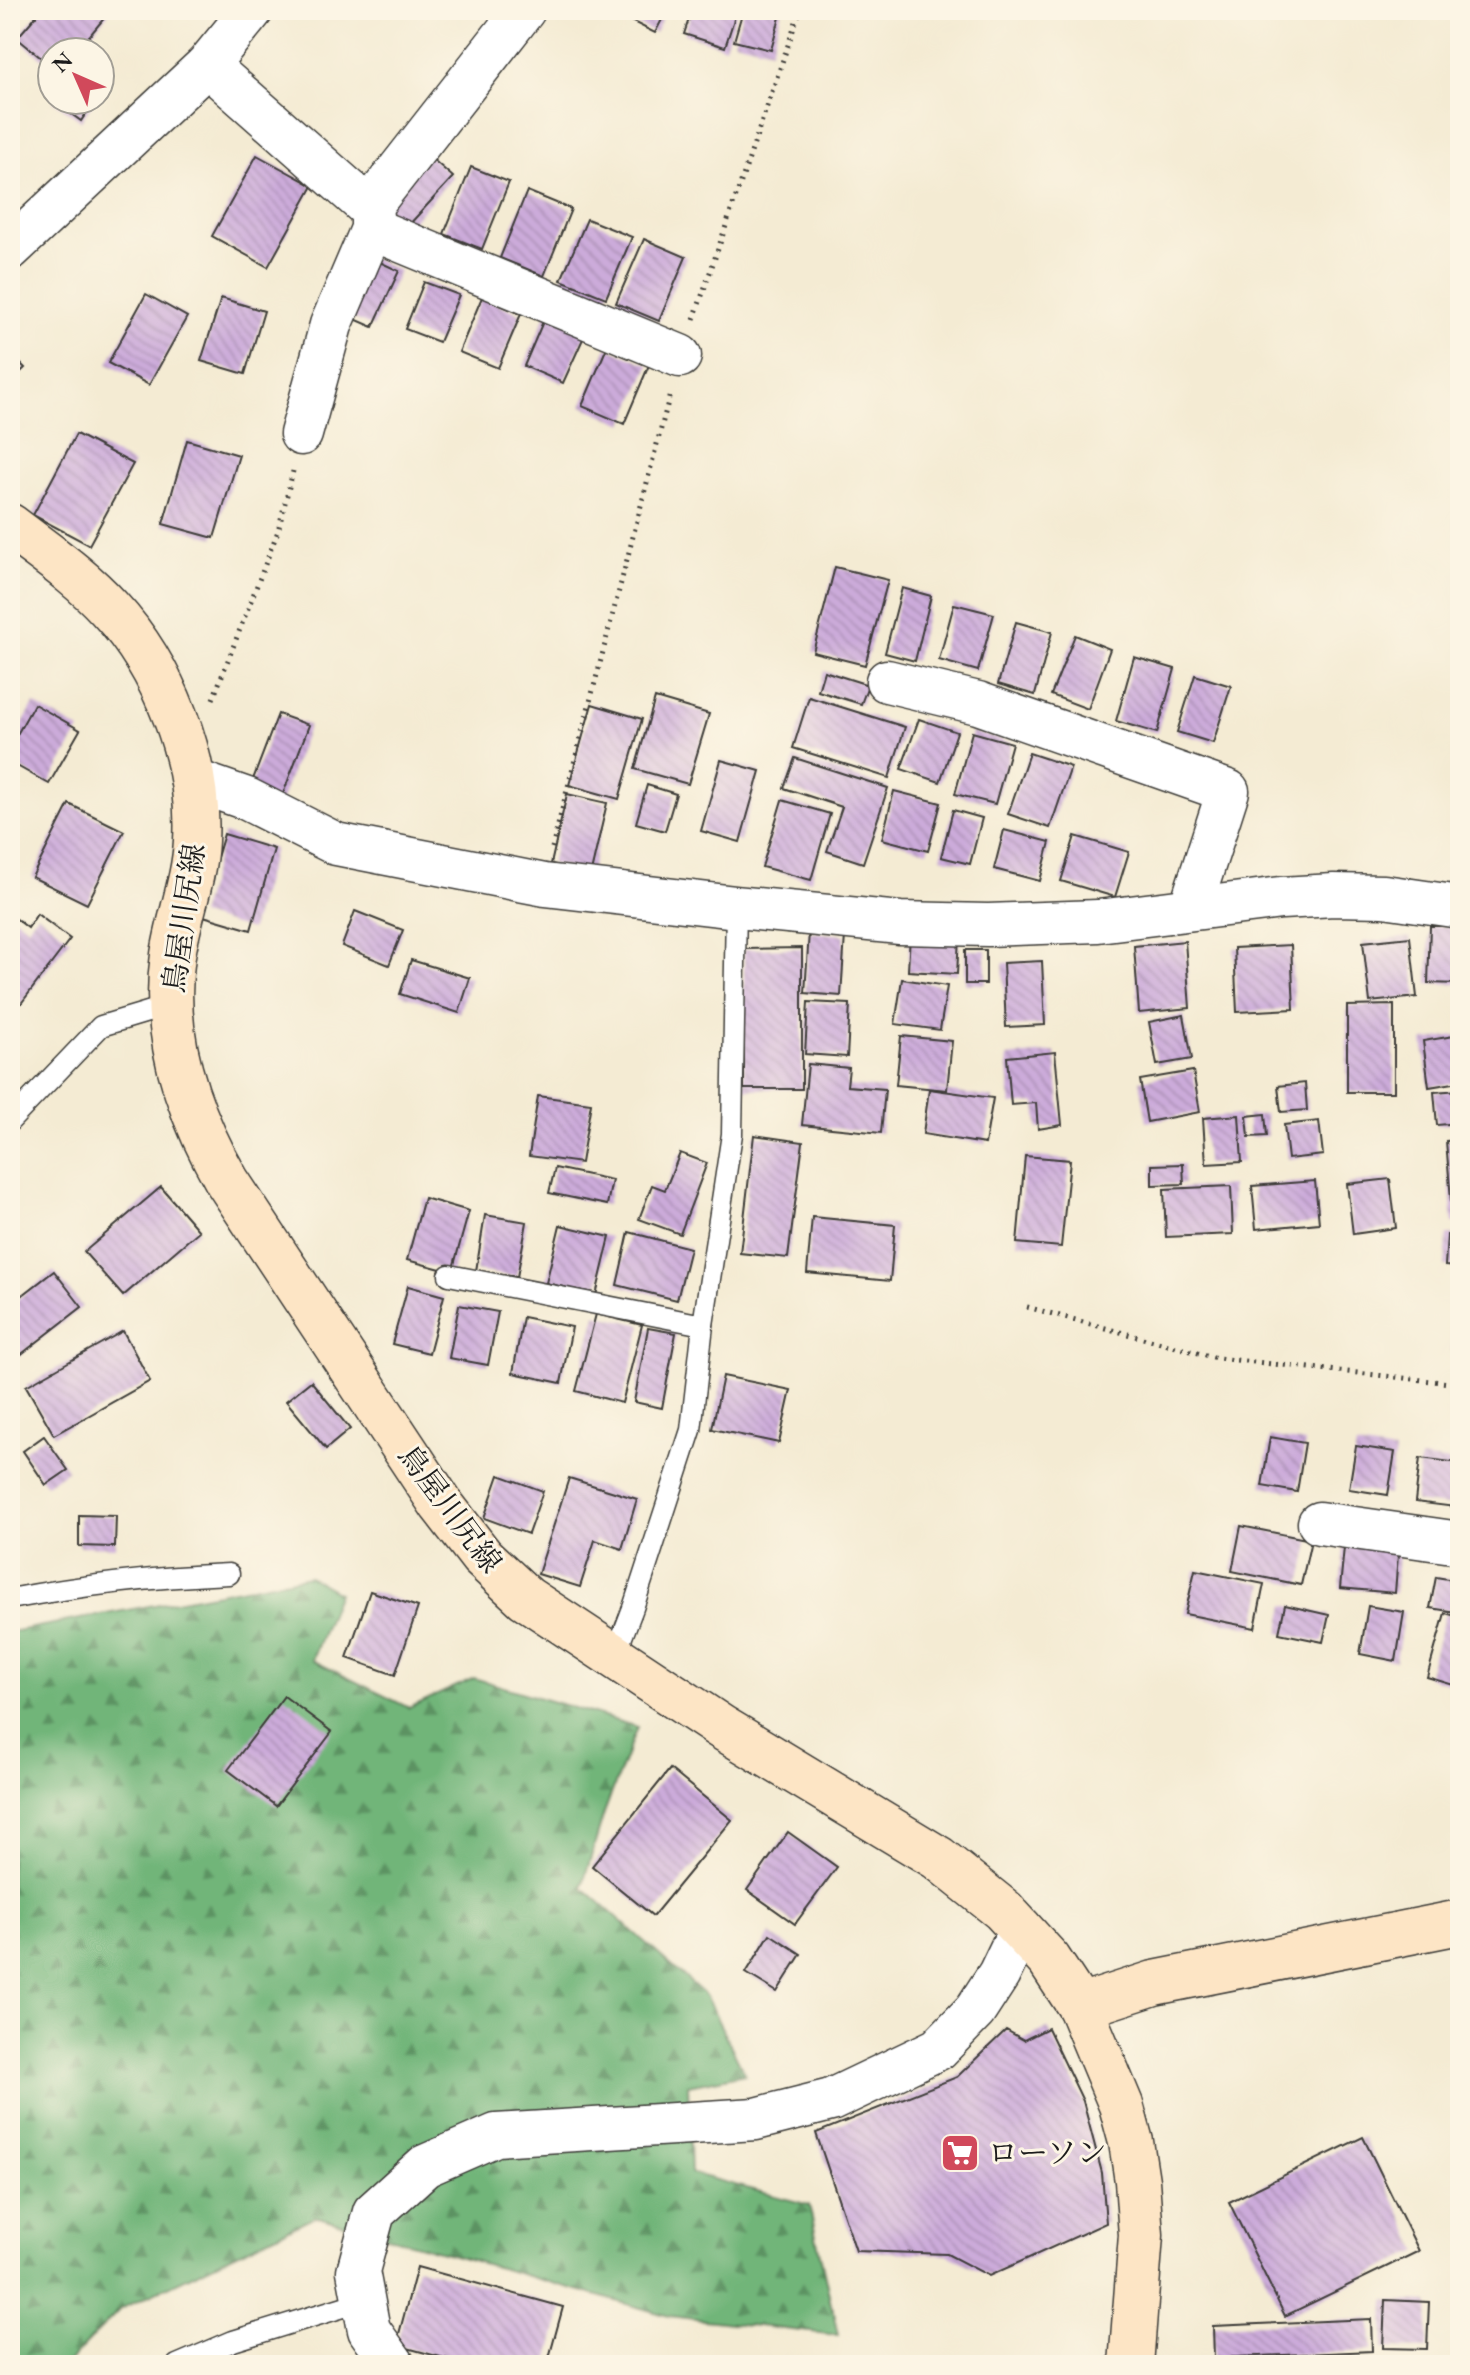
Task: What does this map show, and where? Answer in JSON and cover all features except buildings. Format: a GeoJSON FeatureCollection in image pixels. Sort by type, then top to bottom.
{"type":"FeatureCollection","features":[{"type":"Feature","properties":{"kind":"main road","name":"鳥屋川尻線"},"geometry":{"type":"LineString","coordinates":[[10,526],[76,577],[122,623],[171,707],[191,768],[197,819],[196,847],[173,958],[171,1005],[187,1098],[216,1161],[441,1504],[471,1544],[506,1581],[614,1658],[938,1858],[983,1892],[1049,1960],[1080,2007],[1121,2105],[1135,2161],[1141,2235],[1131,2365]]}},
{"type":"Feature","properties":{"kind":"main road"},"geometry":{"type":"LineString","coordinates":[[1080,2007],[1154,1983],[1460,1922]]}},
{"type":"Feature","properties":{"kind":"street"},"geometry":{"type":"LineString","coordinates":[[10,249],[207,65],[252,10]]}},
{"type":"Feature","properties":{"kind":"street"},"geometry":{"type":"LineString","coordinates":[[301,434],[331,325],[370,219],[524,10]]}},
{"type":"Feature","properties":{"kind":"street"},"geometry":{"type":"LineString","coordinates":[[207,65],[370,219],[680,356]]}},
{"type":"Feature","properties":{"kind":"street"},"geometry":{"type":"LineString","coordinates":[[887,681],[978,703],[1228,791],[1190,909]]}},
{"type":"Feature","properties":{"kind":"street"},"geometry":{"type":"LineString","coordinates":[[191,768],[336,844],[545,885],[736,907],[900,923],[988,925],[1098,921],[1334,895],[1384,896],[1460,907]]}},
{"type":"Feature","properties":{"kind":"street"},"geometry":{"type":"LineString","coordinates":[[1319,1523],[1460,1543]]}},
{"type":"Feature","properties":{"kind":"street"},"geometry":{"type":"LineString","coordinates":[[394,2365],[369,2330],[358,2271],[374,2212],[425,2166],[496,2135],[756,2119],[831,2100],[938,2049],[975,2011],[999,1974],[1021,1928]]}},
{"type":"Feature","properties":{"kind":"lane"},"geometry":{"type":"LineString","coordinates":[[614,1658],[691,1430],[703,1325],[732,1134],[736,907]]}},
{"type":"Feature","properties":{"kind":"lane"},"geometry":{"type":"LineString","coordinates":[[10,1121],[101,1026],[171,1005]]}},
{"type":"Feature","properties":{"kind":"lane"},"geometry":{"type":"LineString","coordinates":[[449,1275],[703,1325]]}},
{"type":"Feature","properties":{"kind":"lane"},"geometry":{"type":"LineString","coordinates":[[10,1599],[74,1586],[229,1574]]}},
{"type":"Feature","properties":{"kind":"lane"},"geometry":{"type":"LineString","coordinates":[[177,2365],[233,2341],[363,2301]]}},
{"type":"Feature","properties":{"kind":"path"},"geometry":{"type":"LineString","coordinates":[[545,885],[564,794],[680,356],[800,10]]}},
{"type":"Feature","properties":{"kind":"path"},"geometry":{"type":"LineString","coordinates":[[191,768],[278,531],[301,434]]}},
{"type":"Feature","properties":{"kind":"path"},"geometry":{"type":"LineString","coordinates":[[1027,1307],[1217,1358],[1460,1384]]}},
{"type":"Feature","properties":{"kind":"green space"},"geometry":{"type":"Polygon","coordinates":[[[309,1576],[338,1593],[312,1660],[409,1708],[474,1678],[637,1727],[604,1813],[582,1887],[705,1995],[745,2074],[688,2085],[691,2173],[809,2205],[838,2335],[669,2316],[315,2216],[120,2309],[66,2365],[10,2365],[10,1632],[309,1576]]]}},
{"type":"Feature","properties":{"kind":"place","name":"ローソン"},"geometry":{"type":"Point","coordinates":[960,2153]}}]}
